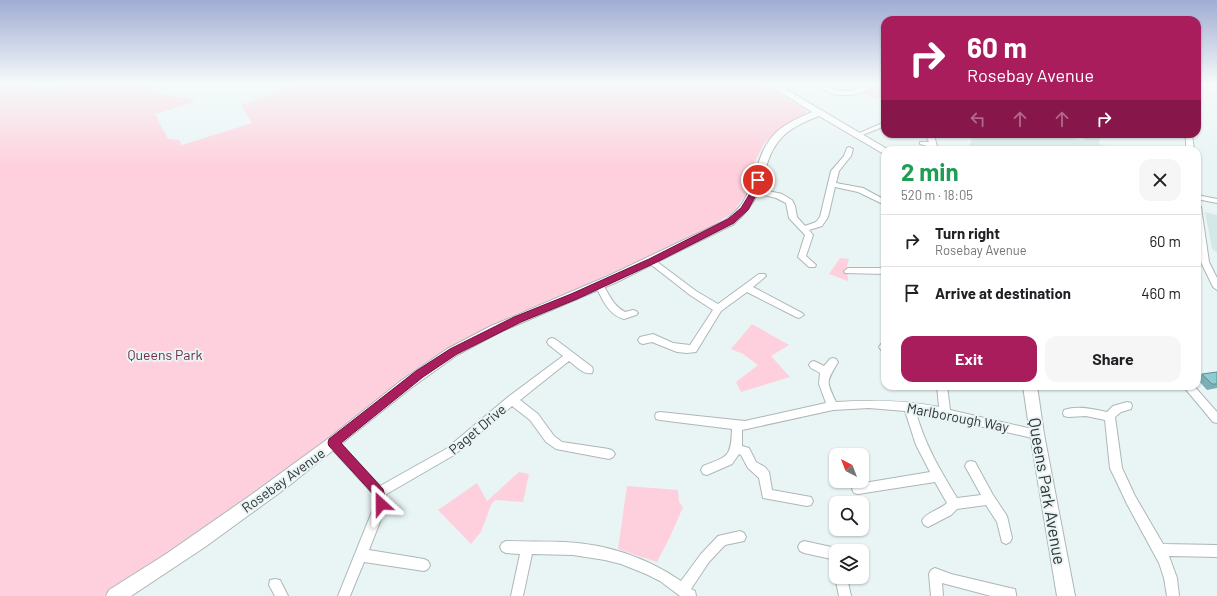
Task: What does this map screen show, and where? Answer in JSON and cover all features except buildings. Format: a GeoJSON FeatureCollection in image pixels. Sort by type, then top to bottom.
{"type":"FeatureCollection","features":[{"type":"Feature","properties":{"kind":"street"},"geometry":{"type":"LineString","coordinates":[[820,112],[881,149]]}},
{"type":"Feature","properties":{"kind":"street","name":"Rosebay Avenue"},"geometry":{"type":"LineString","coordinates":[[115,596],[209,535],[333,443],[420,374],[453,351],[500,327],[599,286],[731,221],[744,210],[756,190],[768,150],[774,140],[792,125],[820,112]]}},
{"type":"Feature","properties":{"kind":"street"},"geometry":{"type":"LineString","coordinates":[[858,135],[881,126]]}},
{"type":"Feature","properties":{"kind":"street"},"geometry":{"type":"LineString","coordinates":[[922,143],[931,146]]}},
{"type":"Feature","properties":{"kind":"street"},"geometry":{"type":"LineString","coordinates":[[804,229],[819,224],[824,217],[835,171],[847,156],[849,149]]}},
{"type":"Feature","properties":{"kind":"street"},"geometry":{"type":"LineString","coordinates":[[832,184],[860,190],[881,200]]}},
{"type":"Feature","properties":{"kind":"street"},"geometry":{"type":"LineString","coordinates":[[756,190],[779,196],[791,206],[793,218],[809,235],[808,241],[802,249],[802,257],[812,265]]}},
{"type":"Feature","properties":{"kind":"street"},"geometry":{"type":"LineString","coordinates":[[1201,198],[1217,202]]}},
{"type":"Feature","properties":{"kind":"street"},"geometry":{"type":"LineString","coordinates":[[1201,234],[1205,262],[1217,287]]}},
{"type":"Feature","properties":{"kind":"street"},"geometry":{"type":"LineString","coordinates":[[652,261],[684,287],[718,309]]}},
{"type":"Feature","properties":{"kind":"street"},"geometry":{"type":"LineString","coordinates":[[848,271],[881,271]]}},
{"type":"Feature","properties":{"kind":"street"},"geometry":{"type":"LineString","coordinates":[[643,340],[653,338],[669,347],[693,349],[718,309],[762,276]]}},
{"type":"Feature","properties":{"kind":"street"},"geometry":{"type":"LineString","coordinates":[[599,286],[607,298],[608,303],[621,315],[624,316],[633,313]]}},
{"type":"Feature","properties":{"kind":"street"},"geometry":{"type":"LineString","coordinates":[[746,287],[799,315]]}},
{"type":"Feature","properties":{"kind":"street"},"geometry":{"type":"LineString","coordinates":[[552,342],[588,370]]}},
{"type":"Feature","properties":{"kind":"street","name":"Paget Drive"},"geometry":{"type":"LineString","coordinates":[[379,492],[450,452],[512,400],[569,356]]}},
{"type":"Feature","properties":{"kind":"street"},"geometry":{"type":"LineString","coordinates":[[832,406],[824,385],[823,377],[825,371],[833,362]]}},
{"type":"Feature","properties":{"kind":"street"},"geometry":{"type":"LineString","coordinates":[[814,365],[825,371]]}},
{"type":"Feature","properties":{"kind":"street"},"geometry":{"type":"LineString","coordinates":[[942,390],[945,412]]}},
{"type":"Feature","properties":{"kind":"street","name":"Queens Park Avenue"},"geometry":{"type":"LineString","coordinates":[[1031,390],[1066,596]]}},
{"type":"Feature","properties":{"kind":"street"},"geometry":{"type":"LineString","coordinates":[[1192,390],[1217,419]]}},
{"type":"Feature","properties":{"kind":"street"},"geometry":{"type":"LineString","coordinates":[[512,400],[534,417],[550,439],[560,446],[609,454]]}},
{"type":"Feature","properties":{"kind":"street","name":"Marlborough Way"},"geometry":{"type":"LineString","coordinates":[[660,416],[745,426],[832,406],[869,404],[909,406],[945,412],[1037,434]]}},
{"type":"Feature","properties":{"kind":"street"},"geometry":{"type":"LineString","coordinates":[[909,406],[914,429],[920,445],[954,504]]}},
{"type":"Feature","properties":{"kind":"street"},"geometry":{"type":"LineString","coordinates":[[1127,406],[1112,412],[1110,417],[1113,455],[1116,468],[1160,550],[1172,582],[1173,596]]}},
{"type":"Feature","properties":{"kind":"street"},"geometry":{"type":"LineString","coordinates":[[1068,413],[1086,412],[1110,417]]}},
{"type":"Feature","properties":{"kind":"street"},"geometry":{"type":"LineString","coordinates":[[707,470],[728,461],[737,449],[737,425]]}},
{"type":"Feature","properties":{"kind":"street"},"geometry":{"type":"LineString","coordinates":[[333,443],[379,492],[381,504],[376,520],[344,596]]}},
{"type":"Feature","properties":{"kind":"street"},"geometry":{"type":"LineString","coordinates":[[737,449],[744,451],[752,465],[761,471],[765,476],[767,494],[807,501]]}},
{"type":"Feature","properties":{"kind":"street"},"geometry":{"type":"LineString","coordinates":[[971,466],[1003,520],[1006,538]]}},
{"type":"Feature","properties":{"kind":"street"},"geometry":{"type":"LineString","coordinates":[[858,489],[938,476]]}},
{"type":"Feature","properties":{"kind":"street"},"geometry":{"type":"LineString","coordinates":[[928,521],[947,511],[954,504],[990,499]]}},
{"type":"Feature","properties":{"kind":"street"},"geometry":{"type":"LineString","coordinates":[[506,547],[527,549],[574,549],[616,556],[654,569],[687,593],[705,558],[722,540],[740,537]]}},
{"type":"Feature","properties":{"kind":"street"},"geometry":{"type":"LineString","coordinates":[[804,548],[829,553]]}},
{"type":"Feature","properties":{"kind":"street"},"geometry":{"type":"LineString","coordinates":[[517,596],[527,549]]}},
{"type":"Feature","properties":{"kind":"street"},"geometry":{"type":"LineString","coordinates":[[1160,550],[1217,551]]}},
{"type":"Feature","properties":{"kind":"street"},"geometry":{"type":"LineString","coordinates":[[360,555],[424,565]]}},
{"type":"Feature","properties":{"kind":"street"},"geometry":{"type":"LineString","coordinates":[[937,596],[936,574],[951,580],[1010,594]]}},
{"type":"Feature","properties":{"kind":"street"},"geometry":{"type":"LineString","coordinates":[[842,584],[845,596]]}},
{"type":"Feature","properties":{"kind":"shaded area"},"geometry":{"type":"Polygon","coordinates":[[[972,138],[1071,138],[1083,141],[1083,138],[1100,138],[1099,144],[1108,146],[969,146],[972,138]]]}},
{"type":"Feature","properties":{"kind":"shaded area"},"geometry":{"type":"Polygon","coordinates":[[[1205,212],[1217,215],[1217,253],[1212,248],[1205,212]]]}},
{"type":"Feature","properties":{"kind":"green space","name":"Queens Park"},"geometry":{"type":"Polygon","coordinates":[[[0,112],[163,112],[155,114],[168,139],[179,140],[182,145],[252,123],[245,112],[805,112],[804,116],[795,119],[765,142],[756,159],[745,196],[732,213],[709,228],[575,290],[504,319],[451,347],[423,364],[320,444],[182,546],[103,596],[0,596],[0,112]]]}},
{"type":"Feature","properties":{"kind":"green space"},"geometry":{"type":"Polygon","coordinates":[[[840,258],[849,259],[847,265],[848,281],[829,274],[840,258]]]}},
{"type":"Feature","properties":{"kind":"green space"},"geometry":{"type":"Polygon","coordinates":[[[752,324],[789,345],[771,356],[790,377],[741,392],[736,382],[758,365],[743,354],[731,349],[752,324]]]}},
{"type":"Feature","properties":{"kind":"green space"},"geometry":{"type":"Polygon","coordinates":[[[519,472],[529,474],[523,502],[495,500],[491,505],[481,532],[471,544],[438,510],[477,483],[487,501],[519,472]]]}},
{"type":"Feature","properties":{"kind":"green space"},"geometry":{"type":"Polygon","coordinates":[[[627,486],[678,490],[679,502],[683,507],[657,562],[618,549],[627,486]]]}},
{"type":"Feature","properties":{"kind":"route"},"geometry":{"type":"LineString","coordinates":[[381,504],[379,492],[333,443],[378,406],[453,351],[518,319],[619,277],[704,236],[731,221],[744,210],[756,190],[758,180]]}}]}
